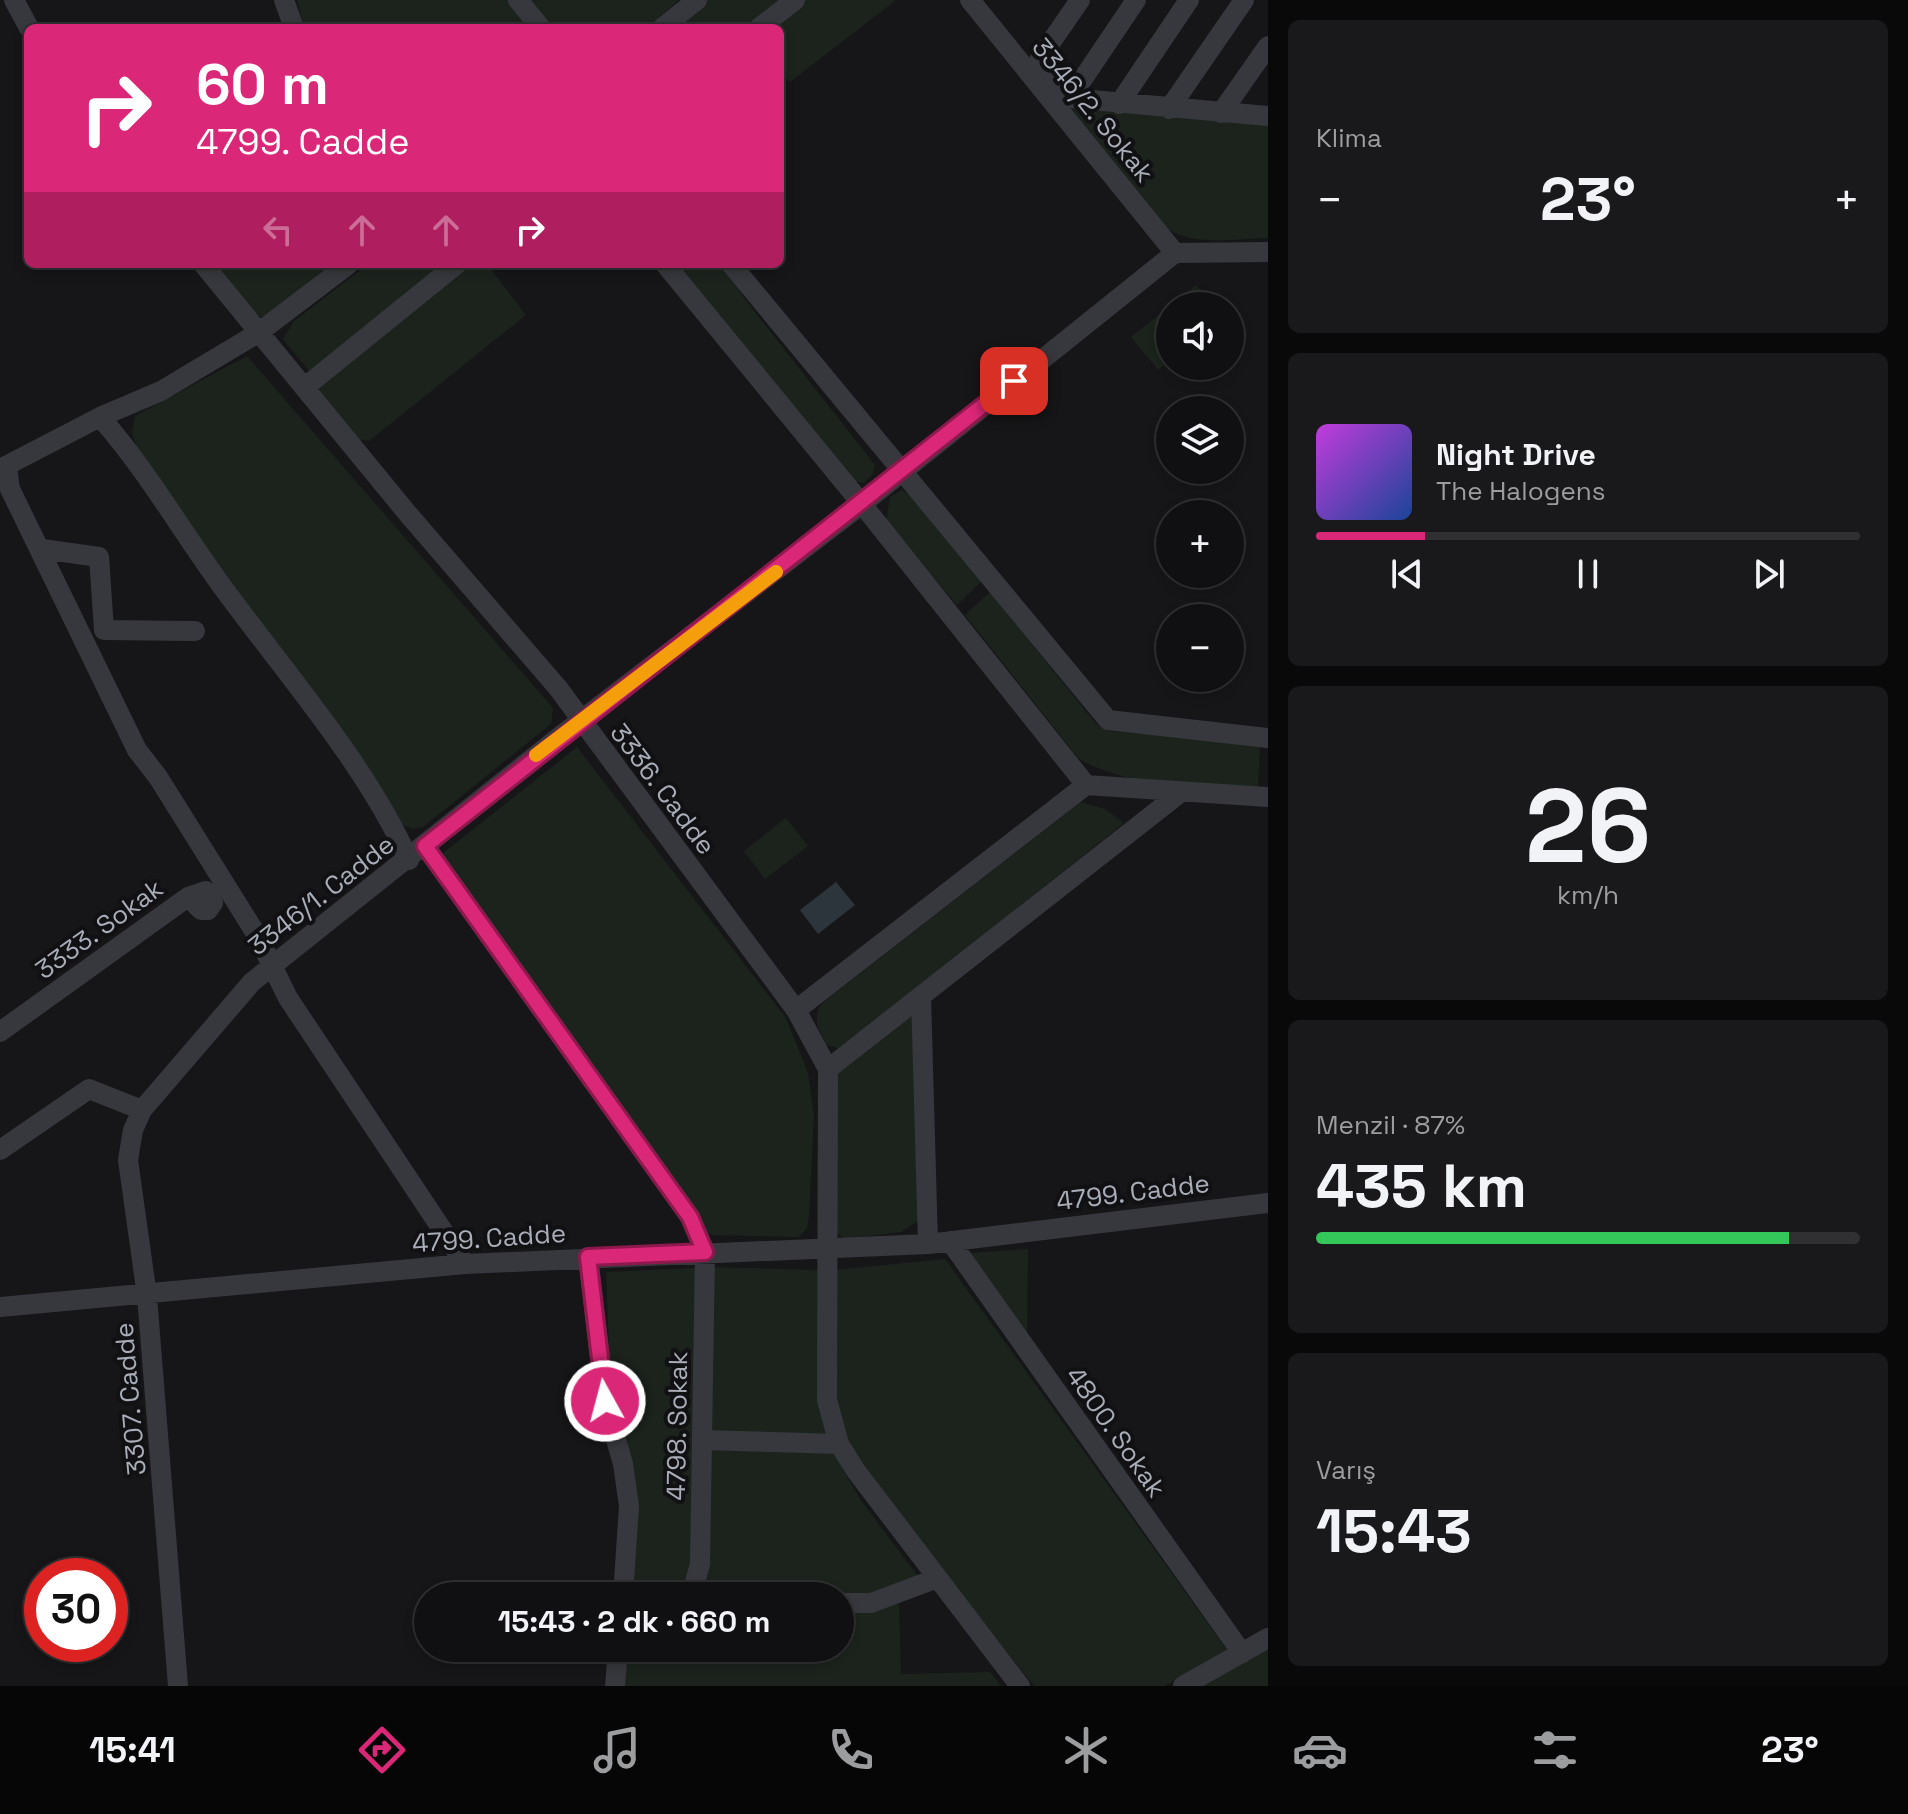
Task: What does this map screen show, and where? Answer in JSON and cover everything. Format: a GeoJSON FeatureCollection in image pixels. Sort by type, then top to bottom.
{"type":"FeatureCollection","features":[{"type":"Feature","properties":{"kind":"street"},"geometry":{"type":"LineString","coordinates":[[14,0],[27,24]]}},
{"type":"Feature","properties":{"kind":"street"},"geometry":{"type":"LineString","coordinates":[[284,0],[293,24]]}},
{"type":"Feature","properties":{"kind":"street"},"geometry":{"type":"LineString","coordinates":[[518,0],[538,24]]}},
{"type":"Feature","properties":{"kind":"street"},"geometry":{"type":"LineString","coordinates":[[667,24],[697,0]]}},
{"type":"Feature","properties":{"kind":"street"},"geometry":{"type":"LineString","coordinates":[[764,24],[795,0]]}},
{"type":"Feature","properties":{"kind":"street","name":"3346/2. Sokak"},"geometry":{"type":"LineString","coordinates":[[970,0],[1175,253]]}},
{"type":"Feature","properties":{"kind":"street"},"geometry":{"type":"LineString","coordinates":[[1080,0],[1040,58],[1070,98],[1268,116]]}},
{"type":"Feature","properties":{"kind":"street"},"geometry":{"type":"LineString","coordinates":[[1070,98],[1136,0]]}},
{"type":"Feature","properties":{"kind":"street"},"geometry":{"type":"LineString","coordinates":[[1119,104],[1189,0]]}},
{"type":"Feature","properties":{"kind":"street"},"geometry":{"type":"LineString","coordinates":[[1169,109],[1244,0]]}},
{"type":"Feature","properties":{"kind":"street"},"geometry":{"type":"LineString","coordinates":[[1221,113],[1268,46]]}},
{"type":"Feature","properties":{"kind":"street"},"geometry":{"type":"LineString","coordinates":[[1175,253],[1268,252]]}},
{"type":"Feature","properties":{"kind":"street","name":"3346/1. Cadde"},"geometry":{"type":"LineString","coordinates":[[142,1110],[252,982],[862,504],[1175,253]]}},
{"type":"Feature","properties":{"kind":"street","name":"3336. Cadde"},"geometry":{"type":"LineString","coordinates":[[206,268],[558,688],[796,1010],[828,1069],[827,1400],[839,1444]]}},
{"type":"Feature","properties":{"kind":"street"},"geometry":{"type":"LineString","coordinates":[[344,268],[258,333],[161,391],[100,417],[3,468],[10,489],[42,549],[137,750],[158,777],[258,937],[288,998],[465,1264]]}},
{"type":"Feature","properties":{"kind":"street"},"geometry":{"type":"LineString","coordinates":[[305,387],[452,268]]}},
{"type":"Feature","properties":{"kind":"street"},"geometry":{"type":"LineString","coordinates":[[668,268],[1086,785]]}},
{"type":"Feature","properties":{"kind":"street"},"geometry":{"type":"LineString","coordinates":[[734,268],[900,473],[1108,720],[1268,738]]}},
{"type":"Feature","properties":{"kind":"street"},"geometry":{"type":"LineString","coordinates":[[100,417],[128,449],[190,542],[382,804],[409,860]]}},
{"type":"Feature","properties":{"kind":"street"},"geometry":{"type":"LineString","coordinates":[[42,549],[99,557],[104,630],[195,631]]}},
{"type":"Feature","properties":{"kind":"street"},"geometry":{"type":"LineString","coordinates":[[796,1010],[1086,785],[1268,797]]}},
{"type":"Feature","properties":{"kind":"street"},"geometry":{"type":"LineString","coordinates":[[828,1069],[1180,793]]}},
{"type":"Feature","properties":{"kind":"street"},"geometry":{"type":"LineString","coordinates":[[425,846],[690,1217],[705,1252]]}},
{"type":"Feature","properties":{"kind":"street","name":"3333. Sokak"},"geometry":{"type":"LineString","coordinates":[[0,1032],[188,897]]}},
{"type":"Feature","properties":{"kind":"street"},"geometry":{"type":"LineString","coordinates":[[921,996],[928,1244]]}},
{"type":"Feature","properties":{"kind":"street"},"geometry":{"type":"LineString","coordinates":[[0,1150],[89,1089],[142,1110]]}},
{"type":"Feature","properties":{"kind":"street","name":"3307. Cadde"},"geometry":{"type":"LineString","coordinates":[[142,1110],[133,1130],[128,1160],[147,1296],[178,1686]]}},
{"type":"Feature","properties":{"kind":"street","name":"4799. Cadde"},"geometry":{"type":"LineString","coordinates":[[0,1307],[147,1296],[465,1264],[928,1244],[1268,1203]]}},
{"type":"Feature","properties":{"kind":"street","name":"4800. Sokak"},"geometry":{"type":"LineString","coordinates":[[950,1241],[1242,1653]]}},
{"type":"Feature","properties":{"kind":"street","name":"4798. Sokak"},"geometry":{"type":"LineString","coordinates":[[695,1582],[700,1564],[704,1440],[705,1252]]}},
{"type":"Feature","properties":{"kind":"street"},"geometry":{"type":"LineString","coordinates":[[588,1257],[605,1401],[623,1464],[629,1506],[624,1582]]}},
{"type":"Feature","properties":{"kind":"street"},"geometry":{"type":"LineString","coordinates":[[704,1440],[839,1444],[935,1579],[1020,1686]]}},
{"type":"Feature","properties":{"kind":"street"},"geometry":{"type":"LineString","coordinates":[[854,1603],[871,1603],[935,1579]]}},
{"type":"Feature","properties":{"kind":"street"},"geometry":{"type":"LineString","coordinates":[[1183,1686],[1268,1638]]}},
{"type":"Feature","properties":{"kind":"street"},"geometry":{"type":"LineString","coordinates":[[615,1686],[617,1662]]}},
{"type":"Feature","properties":{"kind":"shaded area"},"geometry":{"type":"Polygon","coordinates":[[[297,0],[509,0],[528,24],[303,24],[297,0]]]}},
{"type":"Feature","properties":{"kind":"shaded area"},"geometry":{"type":"Polygon","coordinates":[[[526,0],[679,0],[652,24],[545,24],[526,0]]]}},
{"type":"Feature","properties":{"kind":"shaded area"},"geometry":{"type":"Polygon","coordinates":[[[707,0],[780,0],[750,24],[677,24],[707,0]]]}},
{"type":"Feature","properties":{"kind":"shaded area"},"geometry":{"type":"Polygon","coordinates":[[[805,0],[896,0],[790,82],[784,75],[784,24],[775,24],[805,0]]]}},
{"type":"Feature","properties":{"kind":"shaded area"},"geometry":{"type":"Polygon","coordinates":[[[1068,109],[1268,120],[1268,238],[1198,239],[1172,232],[1160,225],[1068,109]]]}},
{"type":"Feature","properties":{"kind":"shaded area"},"geometry":{"type":"Polygon","coordinates":[[[217,268],[330,268],[264,317],[258,316],[217,268]]]}},
{"type":"Feature","properties":{"kind":"shaded area"},"geometry":{"type":"Polygon","coordinates":[[[363,268],[442,268],[310,372],[283,339],[293,322],[363,268]]]}},
{"type":"Feature","properties":{"kind":"shaded area"},"geometry":{"type":"Polygon","coordinates":[[[464,268],[490,268],[526,315],[369,441],[357,439],[318,391],[320,383],[464,268]]]}},
{"type":"Feature","properties":{"kind":"shaded area"},"geometry":{"type":"Polygon","coordinates":[[[680,268],[725,268],[744,298],[875,465],[873,474],[864,483],[853,481],[680,268]]]}},
{"type":"Feature","properties":{"kind":"shaded area"},"geometry":{"type":"Polygon","coordinates":[[[1196,285],[1202,292],[1187,292],[1196,285]]]}},
{"type":"Feature","properties":{"kind":"shaded area"},"geometry":{"type":"Polygon","coordinates":[[[1156,317],[1156,368],[1131,337],[1156,317]]]}},
{"type":"Feature","properties":{"kind":"shaded area"},"geometry":{"type":"Polygon","coordinates":[[[247,356],[553,708],[551,724],[423,827],[413,829],[402,825],[139,454],[132,433],[135,416],[247,356]]]}},
{"type":"Feature","properties":{"kind":"shaded area"},"geometry":{"type":"Polygon","coordinates":[[[902,490],[919,503],[982,581],[957,605],[886,522],[890,497],[902,490]]]}},
{"type":"Feature","properties":{"kind":"shaded area"},"geometry":{"type":"Polygon","coordinates":[[[990,592],[1096,724],[1109,731],[1260,743],[1258,788],[1143,780],[1099,769],[1079,759],[965,615],[990,592]]]}},
{"type":"Feature","properties":{"kind":"shaded area"},"geometry":{"type":"Polygon","coordinates":[[[577,747],[786,1018],[808,1073],[814,1115],[809,1216],[807,1228],[799,1237],[712,1235],[704,1231],[442,854],[577,747]]]}},
{"type":"Feature","properties":{"kind":"shaded area"},"geometry":{"type":"Polygon","coordinates":[[[1081,802],[1105,809],[1124,823],[849,1042],[838,1048],[827,1045],[817,1020],[821,1004],[1081,802]]]}},
{"type":"Feature","properties":{"kind":"shaded area"},"geometry":{"type":"Polygon","coordinates":[[[786,818],[808,846],[765,879],[744,851],[786,818]]]}},
{"type":"Feature","properties":{"kind":"shaded area"},"geometry":{"type":"Polygon","coordinates":[[[836,882],[855,905],[818,934],[800,910],[836,882]]]}},
{"type":"Feature","properties":{"kind":"shaded area"},"geometry":{"type":"Polygon","coordinates":[[[912,1012],[918,1221],[901,1232],[844,1239],[838,1234],[836,1223],[838,1069],[912,1012]]]}},
{"type":"Feature","properties":{"kind":"shaded area"},"geometry":{"type":"Polygon","coordinates":[[[1028,1249],[1027,1339],[967,1253],[1028,1249]]]}},
{"type":"Feature","properties":{"kind":"shaded area"},"geometry":{"type":"Polygon","coordinates":[[[945,1259],[1227,1650],[1165,1686],[1034,1686],[870,1482],[846,1437],[836,1407],[834,1270],[945,1259]]]}},
{"type":"Feature","properties":{"kind":"shaded area"},"geometry":{"type":"Polygon","coordinates":[[[711,1267],[818,1270],[822,1421],[829,1440],[710,1435],[711,1267]]]}},
{"type":"Feature","properties":{"kind":"shaded area"},"geometry":{"type":"Polygon","coordinates":[[[695,1268],[695,1572],[687,1582],[626,1582],[620,1430],[610,1372],[606,1272],[695,1268]]]}},
{"type":"Feature","properties":{"kind":"shaded area"},"geometry":{"type":"Polygon","coordinates":[[[830,1447],[860,1499],[920,1579],[873,1596],[854,1596],[854,1582],[695,1582],[711,1448],[830,1447]]]}},
{"type":"Feature","properties":{"kind":"shaded area"},"geometry":{"type":"Polygon","coordinates":[[[899,1603],[901,1674],[990,1672],[1001,1686],[620,1686],[622,1662],[854,1662],[854,1607],[899,1603]]]}},
{"type":"Feature","properties":{"kind":"shaded area"},"geometry":{"type":"Polygon","coordinates":[[[1268,1646],[1268,1686],[1202,1686],[1268,1646]]]}},
{"type":"Feature","properties":{"kind":"slow traffic"},"geometry":{"type":"LineString","coordinates":[[536,755],[776,572]]}},
{"type":"Feature","properties":{"kind":"route"},"geometry":{"type":"LineString","coordinates":[[605,1401],[588,1257],[705,1252],[690,1217],[425,846],[559,737],[602,707],[862,504],[1014,381]]}}]}
